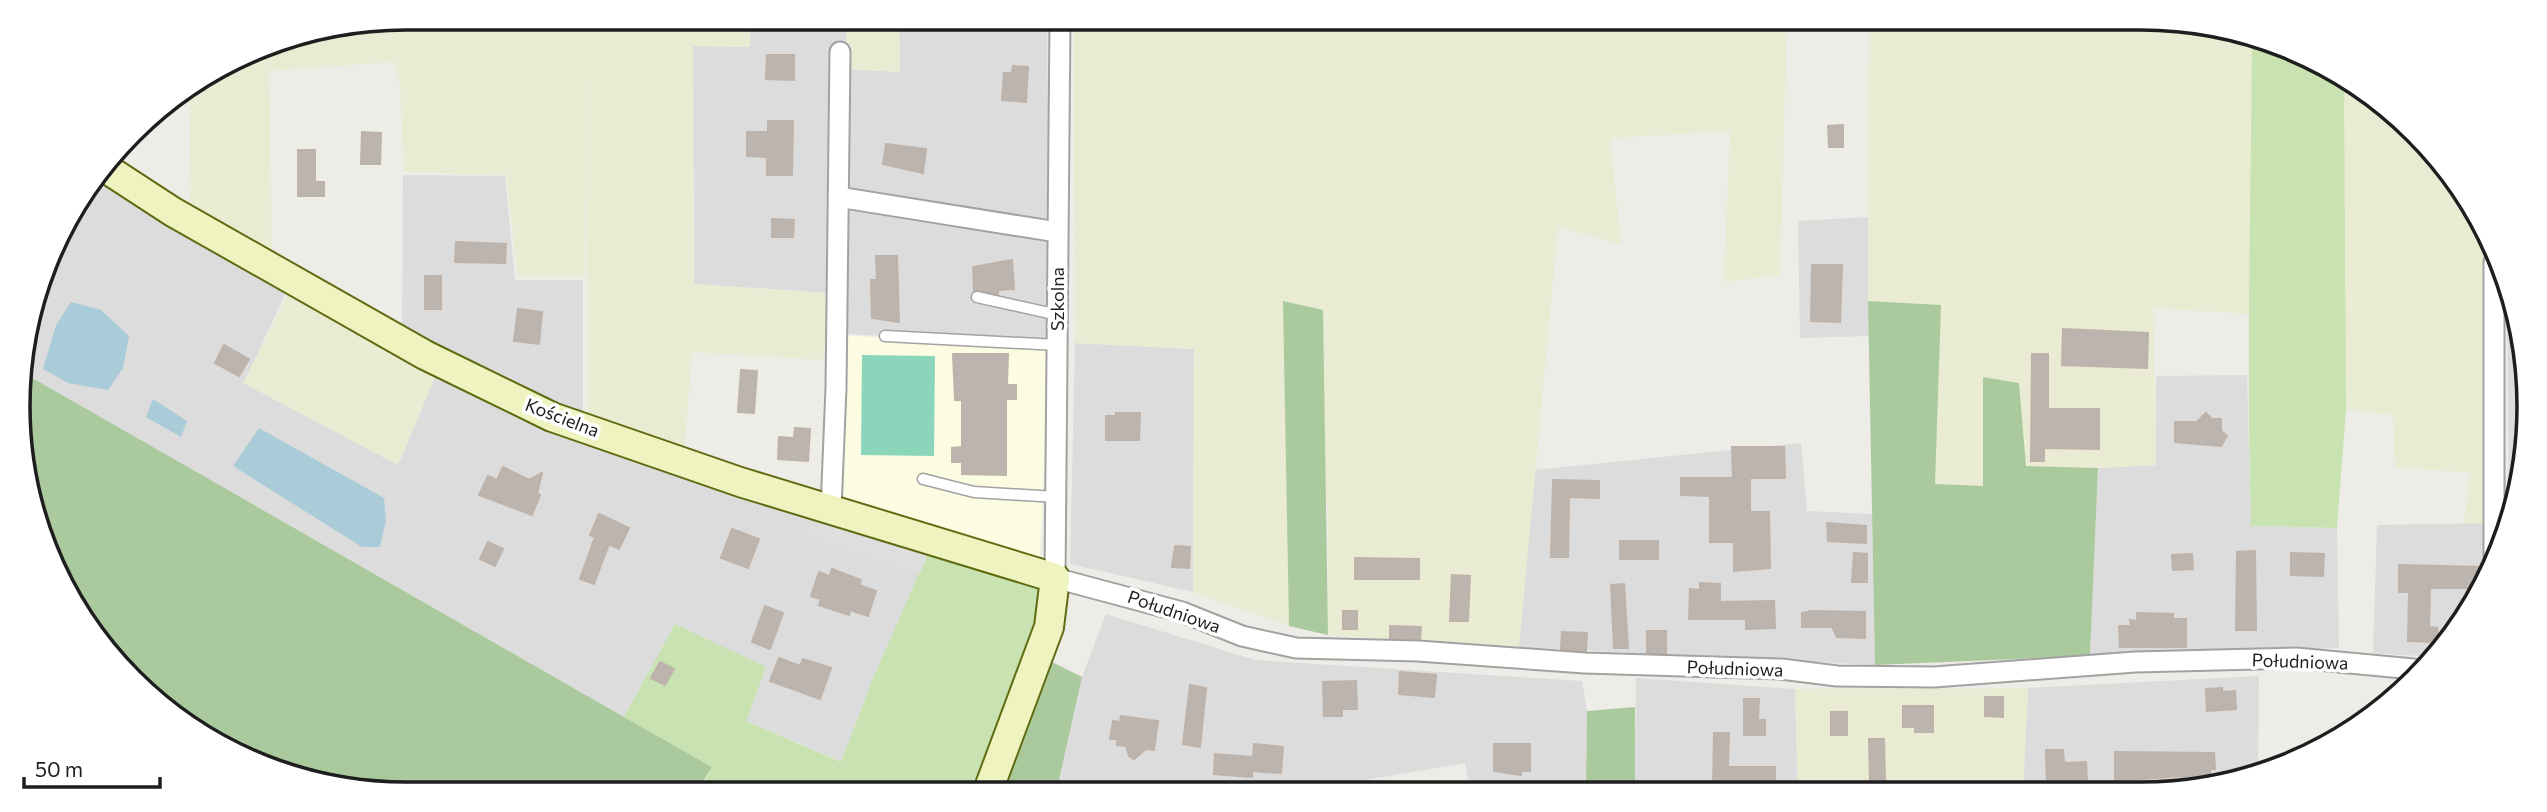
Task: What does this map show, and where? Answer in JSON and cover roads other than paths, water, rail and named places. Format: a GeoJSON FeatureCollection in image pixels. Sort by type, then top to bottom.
{"type":"FeatureCollection","features":[{"type":"Feature","properties":{"kind":"street","name":"Szkolna"},"geometry":{"type":"LineString","coordinates":[[1055,578],[1060,30]]}},
{"type":"Feature","properties":{"kind":"street"},"geometry":{"type":"LineString","coordinates":[[831,510],[836,388],[840,52]]}},
{"type":"Feature","properties":{"kind":"street","name":"Kościelna"},"geometry":{"type":"LineString","coordinates":[[112,172],[173,212],[502,395],[552,417],[831,510],[1055,578]]}},
{"type":"Feature","properties":{"kind":"street"},"geometry":{"type":"LineString","coordinates":[[838,197],[1057,232]]}},
{"type":"Feature","properties":{"kind":"street"},"geometry":{"type":"LineString","coordinates":[[2494,276],[2494,536]]}},
{"type":"Feature","properties":{"kind":"street"},"geometry":{"type":"LineString","coordinates":[[991,782],[1049,627],[1055,578]]}},
{"type":"Feature","properties":{"kind":"street","name":"Południowa"},"geometry":{"type":"LineString","coordinates":[[1055,578],[1182,612],[1242,636],[1296,648],[1418,651],[1585,663],[1781,669],[1837,676],[1934,677],[2135,662],[2296,658],[2410,669]]}},
{"type":"Feature","properties":{"kind":"lane"},"geometry":{"type":"LineString","coordinates":[[977,297],[1058,315]]}},
{"type":"Feature","properties":{"kind":"lane"},"geometry":{"type":"LineString","coordinates":[[885,336],[1058,345]]}},
{"type":"Feature","properties":{"kind":"lane"},"geometry":{"type":"LineString","coordinates":[[923,479],[974,492],[1056,497]]}},
{"type":"Feature","properties":{"kind":"water"},"geometry":{"type":"Polygon","coordinates":[[[71,302],[101,310],[129,336],[123,368],[108,390],[68,383],[43,369],[56,325],[71,302]]]}},
{"type":"Feature","properties":{"kind":"water"},"geometry":{"type":"Polygon","coordinates":[[[153,399],[187,421],[181,437],[146,417],[153,399]]]}},
{"type":"Feature","properties":{"kind":"water"},"geometry":{"type":"Polygon","coordinates":[[[259,428],[384,498],[386,520],[380,547],[362,547],[233,466],[259,428]]]}}]}
